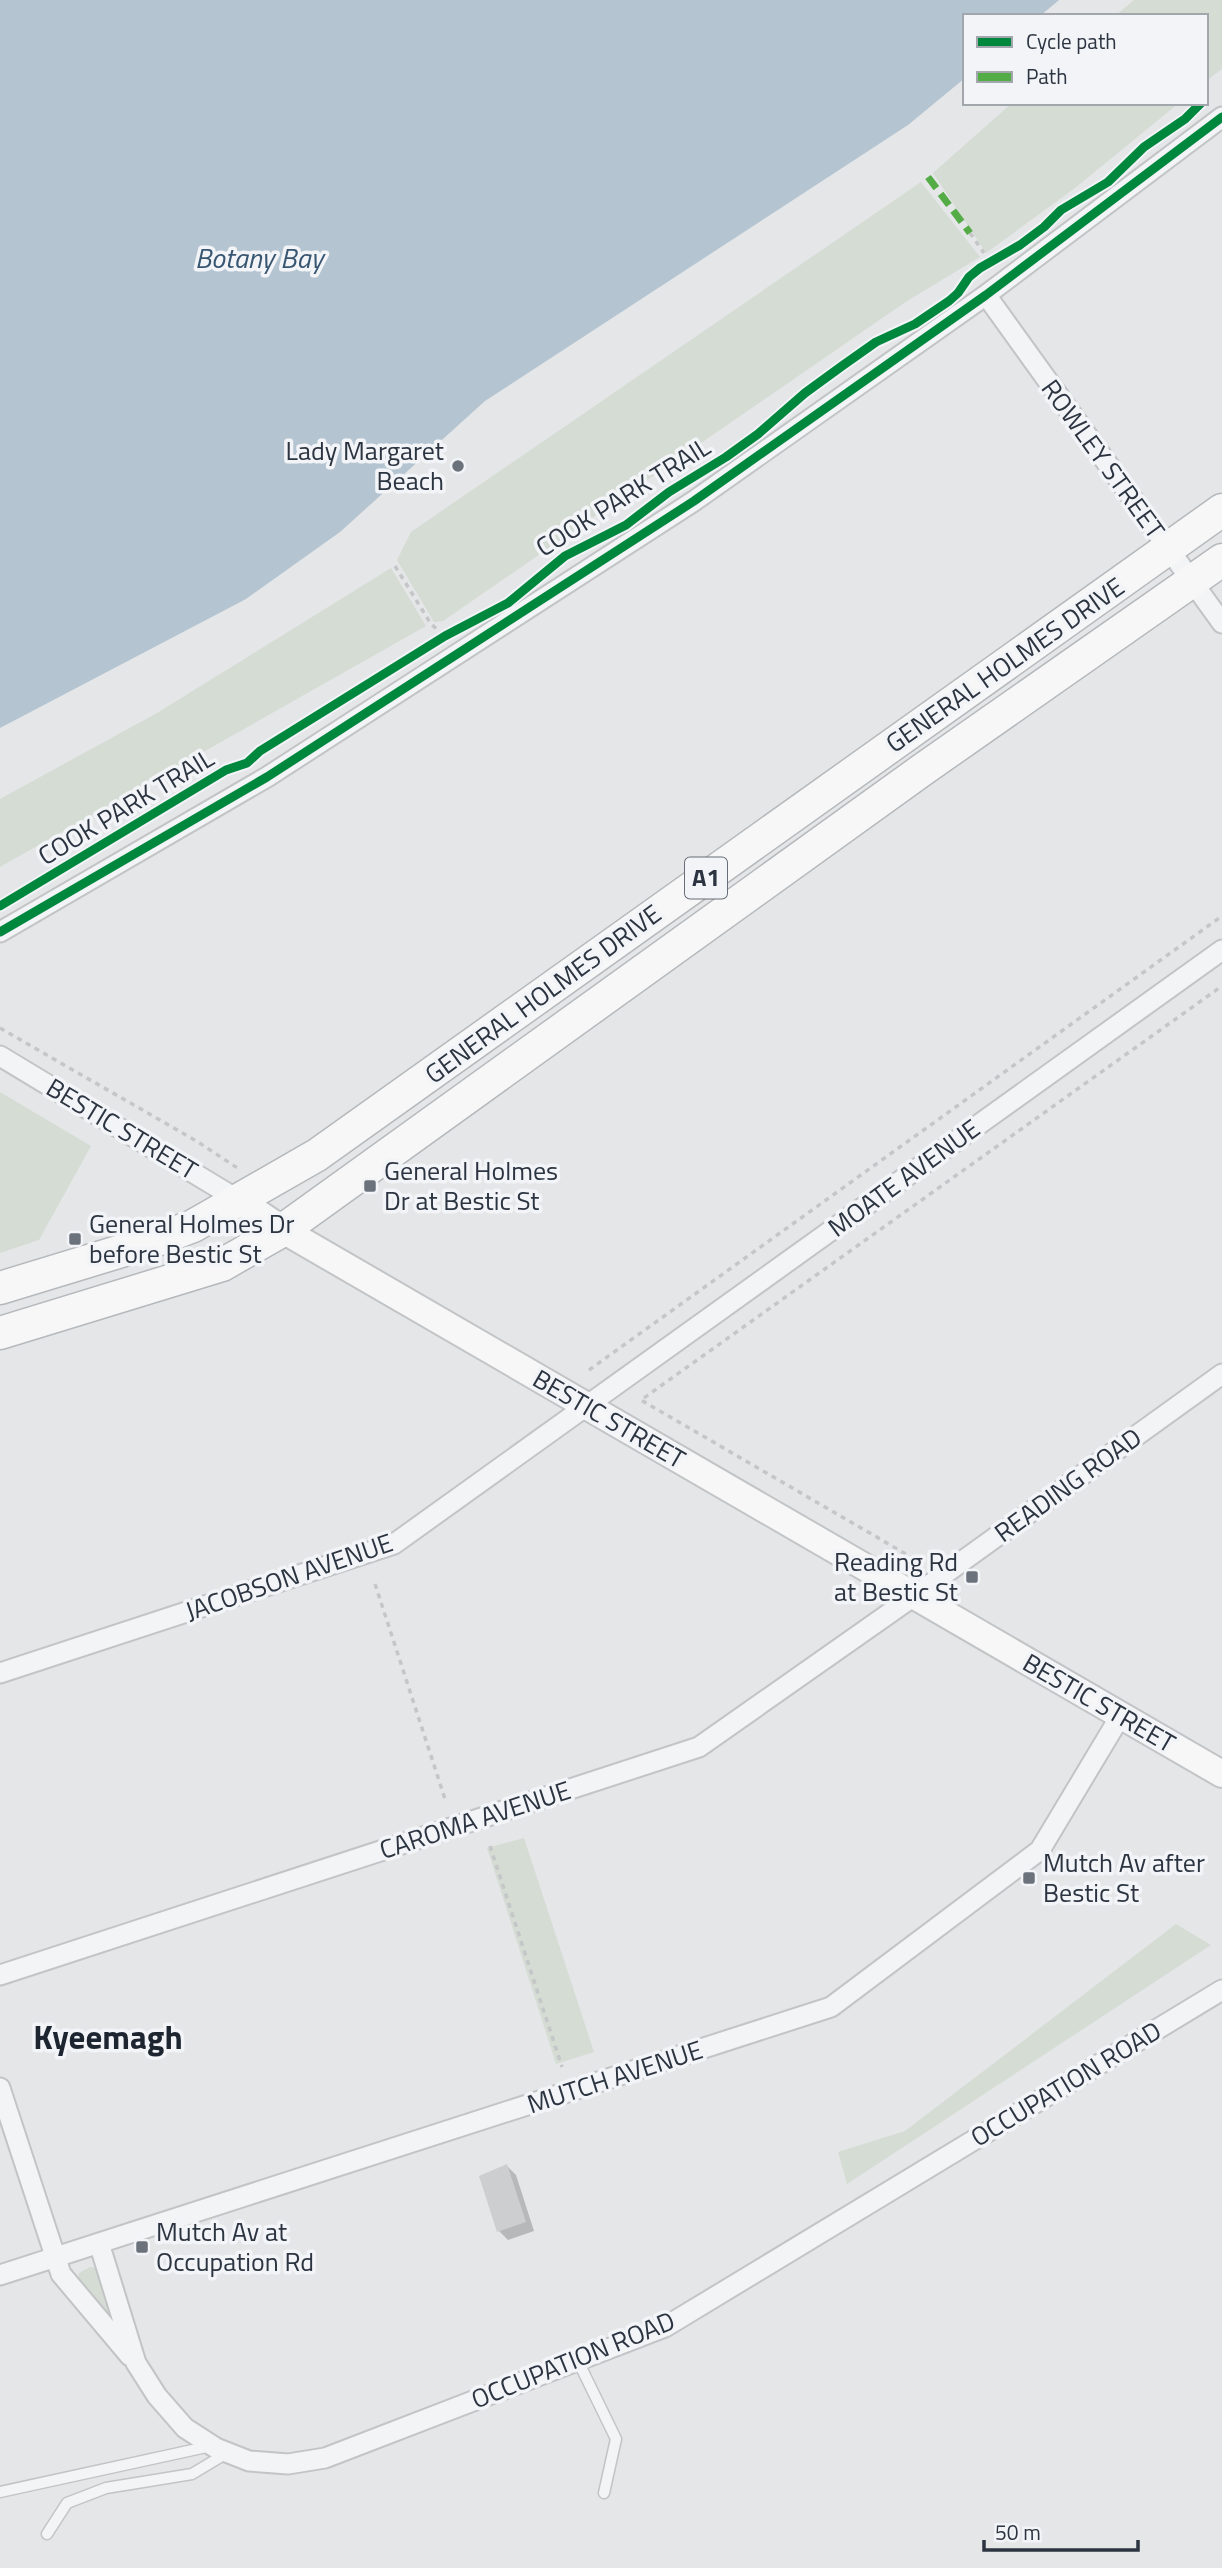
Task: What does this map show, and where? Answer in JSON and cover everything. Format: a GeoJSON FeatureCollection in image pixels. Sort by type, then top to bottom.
{"type":"FeatureCollection","features":[{"type":"Feature","properties":{"kind":"highway","name":"GENERAL HOLMES DRIVE"},"geometry":{"type":"LineString","coordinates":[[0,1288],[193,1226],[242,1186],[317,1155],[1222,510]]}},
{"type":"Feature","properties":{"kind":"highway","name":"GENERAL HOLMES DRIVE"},"geometry":{"type":"LineString","coordinates":[[0,1333],[222,1265],[283,1230],[900,786],[1222,560]]}},
{"type":"Feature","properties":{"kind":"main road","name":"BESTIC STREET"},"geometry":{"type":"LineString","coordinates":[[242,1186],[283,1230],[1222,1774]]}},
{"type":"Feature","properties":{"kind":"street"},"geometry":{"type":"LineString","coordinates":[[0,932],[267,777],[694,501],[986,295],[1222,117]]}},
{"type":"Feature","properties":{"kind":"street","name":"ROWLEY STREET"},"geometry":{"type":"LineString","coordinates":[[986,295],[1222,623]]}},
{"type":"Feature","properties":{"kind":"street","name":"MOATE AVENUE"},"geometry":{"type":"LineString","coordinates":[[587,1406],[1222,950]]}},
{"type":"Feature","properties":{"kind":"street","name":"BESTIC STREET"},"geometry":{"type":"LineString","coordinates":[[0,1056],[242,1186]]}},
{"type":"Feature","properties":{"kind":"street","name":"READING ROAD"},"geometry":{"type":"LineString","coordinates":[[914,1596],[1222,1374]]}},
{"type":"Feature","properties":{"kind":"street","name":"JACOBSON AVENUE"},"geometry":{"type":"LineString","coordinates":[[0,1673],[394,1544],[587,1406]]}},
{"type":"Feature","properties":{"kind":"street","name":"CAROMA AVENUE"},"geometry":{"type":"LineString","coordinates":[[0,1975],[699,1747],[914,1596]]}},
{"type":"Feature","properties":{"kind":"street","name":"MUTCH AVENUE"},"geometry":{"type":"LineString","coordinates":[[0,2275],[831,2007],[1040,1850],[1121,1715]]}},
{"type":"Feature","properties":{"kind":"street","name":"OCCUPATION ROAD"},"geometry":{"type":"LineString","coordinates":[[99,2243],[135,2362],[157,2396],[185,2428],[219,2449],[249,2461],[288,2464],[325,2458],[665,2326],[1222,1990]]}},
{"type":"Feature","properties":{"kind":"street"},"geometry":{"type":"LineString","coordinates":[[0,2088],[61,2274],[135,2362]]}},
{"type":"Feature","properties":{"kind":"lane"},"geometry":{"type":"LineString","coordinates":[[578,2361],[616,2440],[604,2493]]}},
{"type":"Feature","properties":{"kind":"lane"},"geometry":{"type":"LineString","coordinates":[[0,2492],[219,2449]]}},
{"type":"Feature","properties":{"kind":"lane"},"geometry":{"type":"LineString","coordinates":[[47,2534],[66,2503],[106,2488],[192,2474],[219,2449]]}},
{"type":"Feature","properties":{"kind":"path"},"geometry":{"type":"LineString","coordinates":[[970,233],[984,253]]}},
{"type":"Feature","properties":{"kind":"path"},"geometry":{"type":"LineString","coordinates":[[395,566],[430,624]]}},
{"type":"Feature","properties":{"kind":"path"},"geometry":{"type":"LineString","coordinates":[[434,643],[455,630]]}},
{"type":"Feature","properties":{"kind":"path"},"geometry":{"type":"LineString","coordinates":[[374,1584],[446,1802]]}},
{"type":"Feature","properties":{"kind":"path"},"geometry":{"type":"LineString","coordinates":[[490,1846],[562,2067]]}},
{"type":"Feature","properties":{"kind":"shaded area"},"geometry":{"type":"Polygon","coordinates":[[[1134,0],[1222,0],[1222,69],[1208,80],[1208,14],[1117,14],[1134,0]]]}},
{"type":"Feature","properties":{"kind":"shaded area"},"geometry":{"type":"Polygon","coordinates":[[[1010,105],[1177,105],[1075,188],[986,253],[933,173],[1010,105]]]}},
{"type":"Feature","properties":{"kind":"shaded area"},"geometry":{"type":"Polygon","coordinates":[[[921,182],[980,257],[907,301],[443,621],[434,622],[397,560],[411,532],[921,182]]]}},
{"type":"Feature","properties":{"kind":"shaded area"},"geometry":{"type":"Polygon","coordinates":[[[391,568],[426,626],[0,867],[0,799],[157,713],[391,568]]]}},
{"type":"Feature","properties":{"kind":"shaded area"},"geometry":{"type":"Polygon","coordinates":[[[0,1092],[91,1146],[39,1240],[0,1253],[0,1092]]]}},
{"type":"Feature","properties":{"kind":"shaded area"},"geometry":{"type":"Polygon","coordinates":[[[524,1838],[594,2052],[556,2064],[487,1848],[524,1838]]]}},
{"type":"Feature","properties":{"kind":"shaded area"},"geometry":{"type":"Polygon","coordinates":[[[1176,1924],[1211,1945],[847,2184],[838,2152],[905,2131],[1176,1924]]]}},
{"type":"Feature","properties":{"kind":"shaded area"},"geometry":{"type":"Polygon","coordinates":[[[90,2267],[98,2268],[119,2329],[78,2280],[79,2273],[90,2267]]]}},
{"type":"Feature","properties":{"kind":"water","name":"Botany Bay"},"geometry":{"type":"Polygon","coordinates":[[[0,0],[1059,0],[1042,14],[963,14],[963,80],[908,125],[485,401],[340,532],[246,599],[0,728],[0,0]]]}},
{"type":"Feature","properties":{"kind":"building"},"geometry":{"type":"Polygon","coordinates":[[[507,2164],[526,2222],[497,2232],[479,2176],[507,2164]]]}},
{"type":"Feature","properties":{"kind":"marked path"},"geometry":{"type":"LineString","coordinates":[[928,177],[970,233]]}},
{"type":"Feature","properties":{"kind":"cycle path","name":"COOK PARK TRAIL"},"geometry":{"type":"LineString","coordinates":[[0,906],[226,770],[247,763],[260,751],[445,636],[508,603],[565,556],[626,525],[669,492],[758,434],[805,393],[876,342],[915,324],[949,301],[980,268],[1020,245],[1061,210],[1108,182],[1144,147],[1185,119],[1199,105]]}},
{"type":"Feature","properties":{"kind":"cycle path"},"geometry":{"type":"LineString","coordinates":[[0,932],[267,777],[694,501],[986,295],[1222,117]]}},
{"type":"Feature","properties":{"kind":"place","name":"Lady Margaret Beach"},"geometry":{"type":"Point","coordinates":[458,466]}},
{"type":"Feature","properties":{"kind":"place","name":"General Holmes Dr at Bestic St"},"geometry":{"type":"Point","coordinates":[370,1186]}},
{"type":"Feature","properties":{"kind":"place","name":"General Holmes Dr before Bestic St"},"geometry":{"type":"Point","coordinates":[75,1239]}},
{"type":"Feature","properties":{"kind":"place","name":"Reading Rd at Bestic St"},"geometry":{"type":"Point","coordinates":[972,1577]}},
{"type":"Feature","properties":{"kind":"place","name":"Mutch Av after Bestic St"},"geometry":{"type":"Point","coordinates":[1029,1878]}},
{"type":"Feature","properties":{"kind":"place","name":"Mutch Av at Occupation Rd"},"geometry":{"type":"Point","coordinates":[142,2247]}},
{"type":"Feature","properties":{"kind":"district","name":"Kyeemagh"},"geometry":{"type":"Point","coordinates":[108,2037]}}]}
